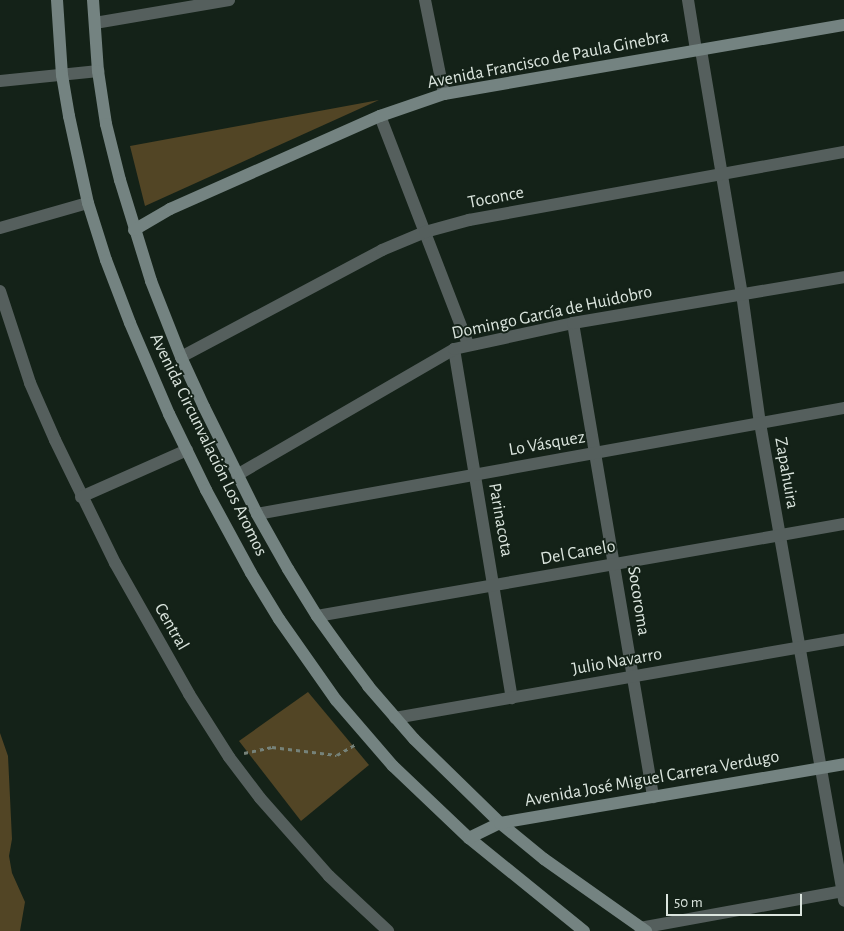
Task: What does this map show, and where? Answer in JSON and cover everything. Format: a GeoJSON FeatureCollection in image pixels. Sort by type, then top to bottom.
{"type":"FeatureCollection","features":[{"type":"Feature","properties":{"kind":"main road","name":"Avenida Circunvalación Los Aromos"},"geometry":{"type":"LineString","coordinates":[[57,0],[62,75],[88,203],[130,323],[187,450],[251,573],[279,619],[336,700],[366,737],[422,795],[469,838],[579,930]]}},
{"type":"Feature","properties":{"kind":"main road","name":"Avenida Circunvalación Los Aromos"},"geometry":{"type":"LineString","coordinates":[[93,0],[98,71],[106,124],[134,230],[181,356],[237,475],[257,514],[317,616],[368,686],[395,718],[500,823],[544,859],[643,929]]}},
{"type":"Feature","properties":{"kind":"main road","name":"Avenida Francisco de Paula Ginebra"},"geometry":{"type":"LineString","coordinates":[[134,230],[170,210],[380,116],[444,94],[844,25]]}},
{"type":"Feature","properties":{"kind":"main road","name":"Avenida José Miguel Carrera Verdugo"},"geometry":{"type":"LineString","coordinates":[[469,838],[500,823],[844,764]]}},
{"type":"Feature","properties":{"kind":"street"},"geometry":{"type":"LineString","coordinates":[[95,23],[229,0]]}},
{"type":"Feature","properties":{"kind":"street"},"geometry":{"type":"LineString","coordinates":[[425,0],[444,94]]}},
{"type":"Feature","properties":{"kind":"street","name":"Zapahuira"},"geometry":{"type":"LineString","coordinates":[[688,0],[722,174],[742,294],[760,423],[843,894]]}},
{"type":"Feature","properties":{"kind":"street"},"geometry":{"type":"LineString","coordinates":[[0,81],[98,71]]}},
{"type":"Feature","properties":{"kind":"street"},"geometry":{"type":"LineString","coordinates":[[380,116],[468,344]]}},
{"type":"Feature","properties":{"kind":"street","name":"Toconce"},"geometry":{"type":"LineString","coordinates":[[181,356],[382,250],[425,232],[469,220],[844,152]]}},
{"type":"Feature","properties":{"kind":"street"},"geometry":{"type":"LineString","coordinates":[[0,228],[88,203]]}},
{"type":"Feature","properties":{"kind":"street","name":"Domingo García de Huidobro"},"geometry":{"type":"LineString","coordinates":[[237,475],[454,349],[468,344],[573,322],[844,277]]}},
{"type":"Feature","properties":{"kind":"street","name":"Central"},"geometry":{"type":"LineString","coordinates":[[0,292],[5,327],[30,383],[81,496],[151,629],[229,757],[293,838],[335,882],[388,931]]}},
{"type":"Feature","properties":{"kind":"street","name":"Socoroma"},"geometry":{"type":"LineString","coordinates":[[573,322],[653,797]]}},
{"type":"Feature","properties":{"kind":"street","name":"Parinacota"},"geometry":{"type":"LineString","coordinates":[[454,349],[512,698]]}},
{"type":"Feature","properties":{"kind":"street","name":"Lo Vásquez"},"geometry":{"type":"LineString","coordinates":[[257,514],[844,408]]}},
{"type":"Feature","properties":{"kind":"street"},"geometry":{"type":"LineString","coordinates":[[81,496],[187,450]]}},
{"type":"Feature","properties":{"kind":"street","name":"Del Canelo"},"geometry":{"type":"LineString","coordinates":[[317,616],[844,524]]}},
{"type":"Feature","properties":{"kind":"street","name":"Julio Navarro"},"geometry":{"type":"LineString","coordinates":[[395,718],[844,640]]}},
{"type":"Feature","properties":{"kind":"street"},"geometry":{"type":"LineString","coordinates":[[643,929],[843,894]]}},
{"type":"Feature","properties":{"kind":"path"},"geometry":{"type":"LineString","coordinates":[[229,757],[272,746],[337,756],[366,737]]}},
{"type":"Feature","properties":{"kind":"shaded area"},"geometry":{"type":"Polygon","coordinates":[[[379,100],[145,206],[130,146],[379,100]]]}},
{"type":"Feature","properties":{"kind":"shaded area"},"geometry":{"type":"Polygon","coordinates":[[[308,692],[369,765],[301,821],[239,741],[308,692]]]}},
{"type":"Feature","properties":{"kind":"shaded area"},"geometry":{"type":"Polygon","coordinates":[[[0,733],[8,756],[12,839],[9,856],[12,873],[25,902],[20,931],[0,931],[0,733]]]}}]}
